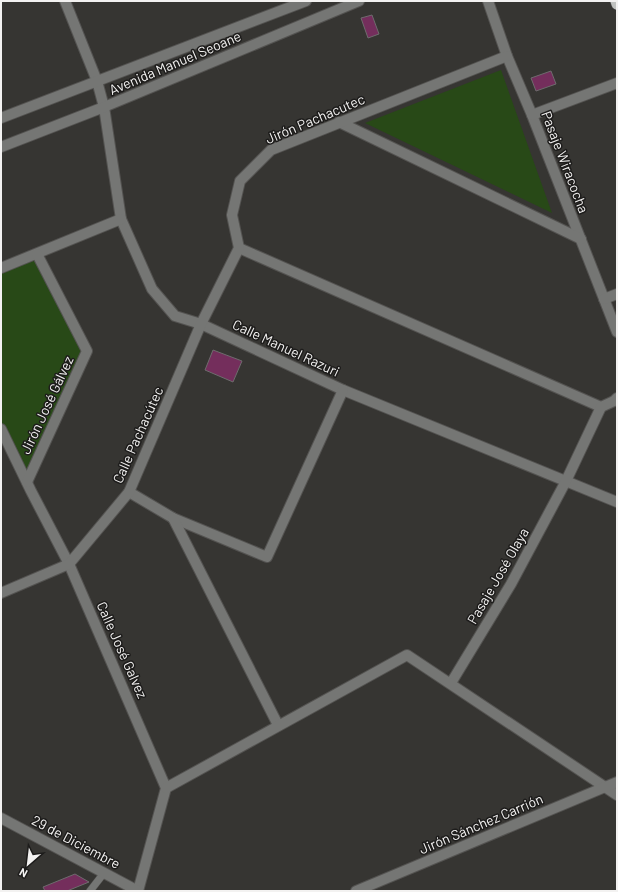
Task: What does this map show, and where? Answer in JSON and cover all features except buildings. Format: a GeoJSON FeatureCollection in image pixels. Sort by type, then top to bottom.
{"type":"FeatureCollection","features":[{"type":"Feature","properties":{"kind":"street","name":"Calle Manuel Razuri"},"geometry":{"type":"LineString","coordinates":[[65,1],[97,82],[104,108],[121,219],[152,289],[174,316],[201,324],[343,390],[617,502]]}},
{"type":"Feature","properties":{"kind":"street","name":"Avenida Manuel Seoane"},"geometry":{"type":"LineString","coordinates":[[1,118],[306,1]]}},
{"type":"Feature","properties":{"kind":"street","name":"Avenida Manuel Seoane"},"geometry":{"type":"LineString","coordinates":[[1,146],[104,108],[359,1]]}},
{"type":"Feature","properties":{"kind":"street","name":"Pasaje Wiracocha"},"geometry":{"type":"LineString","coordinates":[[488,1],[507,56],[532,115],[617,332]]}},
{"type":"Feature","properties":{"kind":"street","name":"Jirón Pachacutec"},"geometry":{"type":"LineString","coordinates":[[239,248],[232,215],[240,181],[271,150],[507,56]]}},
{"type":"Feature","properties":{"kind":"street"},"geometry":{"type":"LineString","coordinates":[[532,115],[617,83]]}},
{"type":"Feature","properties":{"kind":"street"},"geometry":{"type":"LineString","coordinates":[[339,122],[581,239]]}},
{"type":"Feature","properties":{"kind":"street"},"geometry":{"type":"LineString","coordinates":[[1,268],[121,219]]}},
{"type":"Feature","properties":{"kind":"street"},"geometry":{"type":"LineString","coordinates":[[201,324],[239,248],[601,407]]}},
{"type":"Feature","properties":{"kind":"street","name":"Jirón José Gálvez"},"geometry":{"type":"LineString","coordinates":[[27,482],[87,351],[37,254]]}},
{"type":"Feature","properties":{"kind":"street"},"geometry":{"type":"LineString","coordinates":[[604,299],[617,294]]}},
{"type":"Feature","properties":{"kind":"street","name":"Calle Pachacútec"},"geometry":{"type":"LineString","coordinates":[[1,593],[69,564],[129,492],[201,324]]}},
{"type":"Feature","properties":{"kind":"street"},"geometry":{"type":"LineString","coordinates":[[129,492],[173,518],[267,557],[343,390]]}},
{"type":"Feature","properties":{"kind":"street"},"geometry":{"type":"LineString","coordinates":[[566,481],[601,407],[617,398]]}},
{"type":"Feature","properties":{"kind":"street","name":"Calle José Galvez"},"geometry":{"type":"LineString","coordinates":[[1,429],[69,564],[166,788]]}},
{"type":"Feature","properties":{"kind":"street","name":"Pasaje José Olaya"},"geometry":{"type":"LineString","coordinates":[[451,683],[511,584],[566,481]]}},
{"type":"Feature","properties":{"kind":"street"},"geometry":{"type":"LineString","coordinates":[[173,518],[278,725]]}},
{"type":"Feature","properties":{"kind":"street"},"geometry":{"type":"LineString","coordinates":[[138,891],[166,788],[407,655],[451,683],[617,796]]}},
{"type":"Feature","properties":{"kind":"street","name":"Jirón Sánchez Carrión"},"geometry":{"type":"LineString","coordinates":[[356,891],[617,782]]}},
{"type":"Feature","properties":{"kind":"street","name":"29 de Diciembre"},"geometry":{"type":"LineString","coordinates":[[1,818],[138,891]]}},
{"type":"Feature","properties":{"kind":"lane"},"geometry":{"type":"LineString","coordinates":[[90,891],[104,873]]}},
{"type":"Feature","properties":{"kind":"green space"},"geometry":{"type":"Polygon","coordinates":[[[501,70],[552,213],[365,123],[501,70]]]}},
{"type":"Feature","properties":{"kind":"green space"},"geometry":{"type":"Polygon","coordinates":[[[33,257],[87,351],[27,482],[1,428],[1,270],[33,257]]]}}]}
